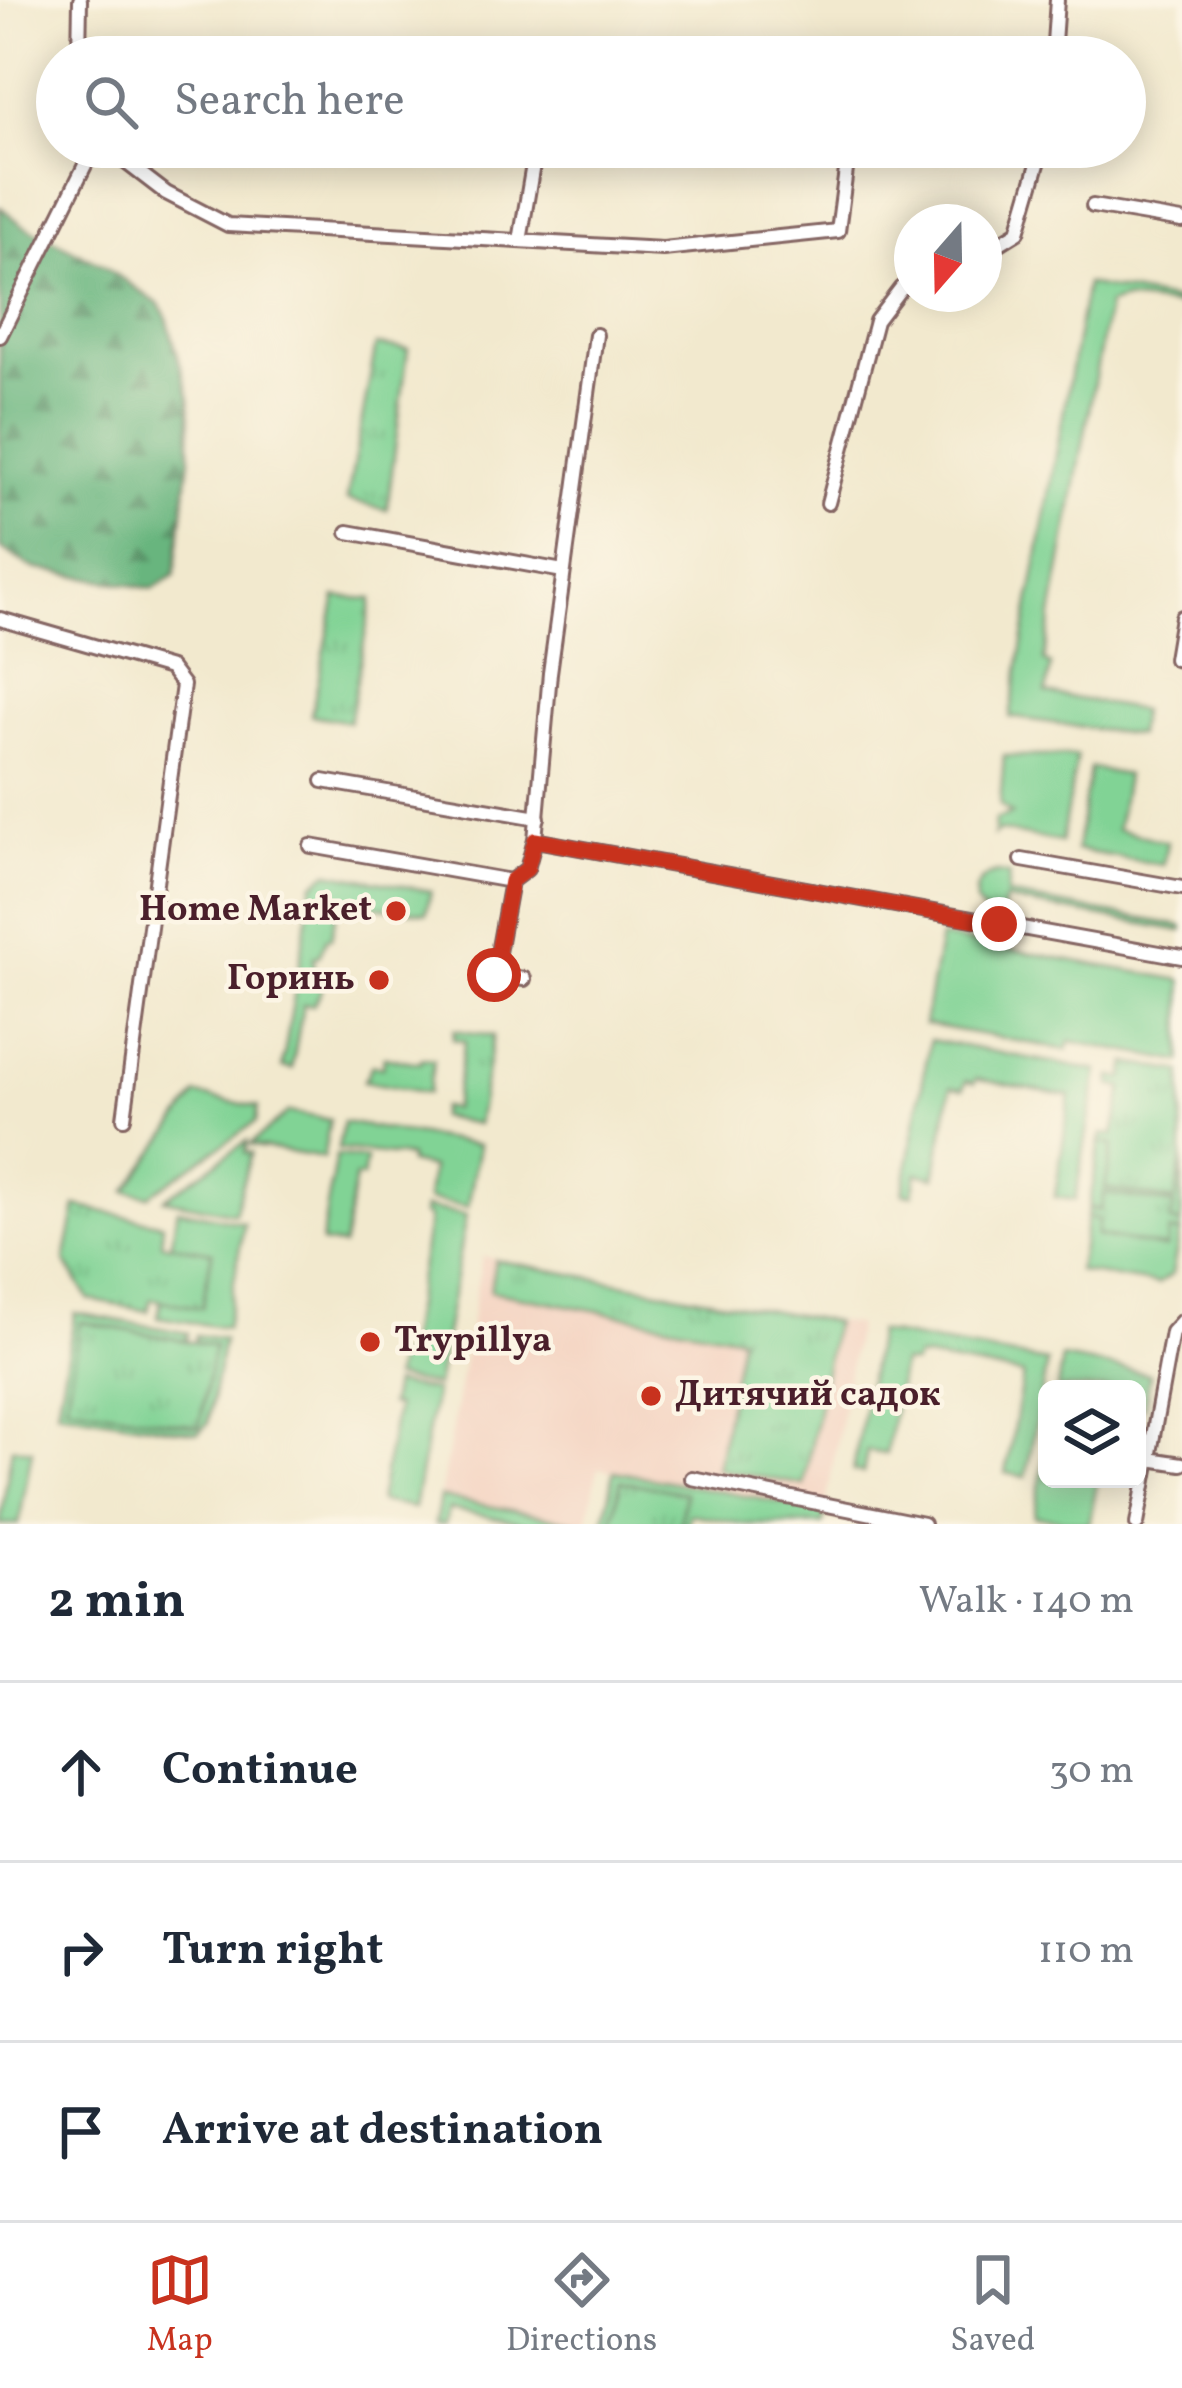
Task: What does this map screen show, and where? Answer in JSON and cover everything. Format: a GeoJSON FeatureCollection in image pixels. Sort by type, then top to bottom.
{"type":"FeatureCollection","features":[{"type":"Feature","properties":{"kind":"lane"},"geometry":{"type":"LineString","coordinates":[[79,36],[80,0]]}},
{"type":"Feature","properties":{"kind":"lane"},"geometry":{"type":"LineString","coordinates":[[1054,36],[1057,0]]}},
{"type":"Feature","properties":{"kind":"lane"},"geometry":{"type":"LineString","coordinates":[[0,336],[84,168]]}},
{"type":"Feature","properties":{"kind":"lane"},"geometry":{"type":"LineString","coordinates":[[133,168],[166,193],[228,225],[663,249],[838,231],[846,168]]}},
{"type":"Feature","properties":{"kind":"lane"},"geometry":{"type":"LineString","coordinates":[[520,241],[532,168]]}},
{"type":"Feature","properties":{"kind":"lane"},"geometry":{"type":"LineString","coordinates":[[1002,242],[1018,232],[1037,168]]}},
{"type":"Feature","properties":{"kind":"lane"},"geometry":{"type":"LineString","coordinates":[[1093,206],[1182,221]]}},
{"type":"Feature","properties":{"kind":"lane"},"geometry":{"type":"LineString","coordinates":[[828,502],[876,321],[894,298]]}},
{"type":"Feature","properties":{"kind":"lane"},"geometry":{"type":"LineString","coordinates":[[524,979],[494,975],[511,881],[527,869],[535,840],[550,674],[596,335]]}},
{"type":"Feature","properties":{"kind":"lane"},"geometry":{"type":"LineString","coordinates":[[348,532],[563,571]]}},
{"type":"Feature","properties":{"kind":"lane"},"geometry":{"type":"LineString","coordinates":[[1182,616],[1175,659],[1182,660]]}},
{"type":"Feature","properties":{"kind":"lane"},"geometry":{"type":"LineString","coordinates":[[0,619],[170,668],[182,686],[124,1118]]}},
{"type":"Feature","properties":{"kind":"lane"},"geometry":{"type":"LineString","coordinates":[[323,782],[538,818]]}},
{"type":"Feature","properties":{"kind":"lane"},"geometry":{"type":"LineString","coordinates":[[535,840],[1182,957]]}},
{"type":"Feature","properties":{"kind":"lane"},"geometry":{"type":"LineString","coordinates":[[311,846],[511,881]]}},
{"type":"Feature","properties":{"kind":"lane"},"geometry":{"type":"LineString","coordinates":[[1022,860],[1182,888]]}},
{"type":"Feature","properties":{"kind":"lane"},"geometry":{"type":"LineString","coordinates":[[1137,1524],[1172,1332],[1182,1321]]}},
{"type":"Feature","properties":{"kind":"lane"},"geometry":{"type":"LineString","coordinates":[[1149,1459],[1182,1464]]}},
{"type":"Feature","properties":{"kind":"lane"},"geometry":{"type":"LineString","coordinates":[[692,1478],[923,1524]]}},
{"type":"Feature","properties":{"kind":"shaded area","name":"Дитячий садок"},"geometry":{"type":"Polygon","coordinates":[[[482,1256],[857,1325],[825,1511],[598,1468],[587,1524],[440,1497],[482,1256]]]}},
{"type":"Feature","properties":{"kind":"green space"},"geometry":{"type":"Polygon","coordinates":[[[0,207],[23,225],[101,264],[160,305],[167,318],[190,399],[190,458],[175,575],[153,589],[32,568],[0,548],[0,207]]]}},
{"type":"Feature","properties":{"kind":"green space"},"geometry":{"type":"Polygon","coordinates":[[[1086,284],[1182,302],[1182,306],[1124,300],[1108,305],[1044,661],[1051,665],[1046,693],[1140,710],[1137,735],[1010,717],[1086,284]]]}},
{"type":"Feature","properties":{"kind":"green space"},"geometry":{"type":"Polygon","coordinates":[[[376,345],[408,349],[387,510],[347,500],[376,345]]]}},
{"type":"Feature","properties":{"kind":"green space"},"geometry":{"type":"Polygon","coordinates":[[[336,597],[372,599],[349,722],[311,715],[336,597]]]}},
{"type":"Feature","properties":{"kind":"green space"},"geometry":{"type":"Polygon","coordinates":[[[1004,756],[1077,756],[1061,842],[1000,831],[994,835],[995,820],[1012,814],[1000,805],[1004,756]]]}},
{"type":"Feature","properties":{"kind":"green space"},"geometry":{"type":"Polygon","coordinates":[[[1090,768],[1126,775],[1117,829],[1167,842],[1163,865],[1076,850],[1090,768]]]}},
{"type":"Feature","properties":{"kind":"green space"},"geometry":{"type":"Polygon","coordinates":[[[328,872],[431,891],[426,913],[339,901],[331,938],[314,957],[314,971],[324,975],[321,992],[313,1005],[303,1005],[292,1069],[282,1067],[313,884],[328,872]]]}},
{"type":"Feature","properties":{"kind":"green space"},"geometry":{"type":"Polygon","coordinates":[[[997,873],[1009,875],[1007,895],[1182,926],[1182,931],[1005,900],[1001,919],[983,912],[976,903],[979,883],[997,873]]]}},
{"type":"Feature","properties":{"kind":"green space"},"geometry":{"type":"Polygon","coordinates":[[[940,937],[1182,980],[1182,1062],[1070,1041],[1067,1050],[924,1024],[940,937]]]}},
{"type":"Feature","properties":{"kind":"green space"},"geometry":{"type":"Polygon","coordinates":[[[454,1030],[493,1036],[477,1124],[439,1117],[441,1107],[453,1109],[465,1041],[453,1039],[454,1030]]]}},
{"type":"Feature","properties":{"kind":"green space"},"geometry":{"type":"Polygon","coordinates":[[[930,1040],[1098,1071],[1075,1200],[1055,1197],[1070,1096],[976,1079],[966,1081],[963,1089],[951,1087],[935,1177],[917,1173],[913,1194],[903,1193],[930,1040]]]}},
{"type":"Feature","properties":{"kind":"green space"},"geometry":{"type":"Polygon","coordinates":[[[384,1057],[420,1063],[434,1060],[428,1093],[364,1081],[372,1065],[382,1067],[384,1057]]]}},
{"type":"Feature","properties":{"kind":"green space"},"geometry":{"type":"Polygon","coordinates":[[[1127,1063],[1182,1072],[1182,1159],[1175,1201],[1105,1188],[1113,1145],[1100,1142],[1102,1134],[1114,1135],[1123,1088],[1111,1085],[1112,1077],[1124,1078],[1127,1063]]]}},
{"type":"Feature","properties":{"kind":"green space"},"geometry":{"type":"Polygon","coordinates":[[[197,1095],[258,1107],[256,1122],[148,1196],[126,1191],[197,1095]]]}},
{"type":"Feature","properties":{"kind":"green space"},"geometry":{"type":"Polygon","coordinates":[[[288,1112],[330,1120],[323,1158],[250,1145],[288,1112]]]}},
{"type":"Feature","properties":{"kind":"green space"},"geometry":{"type":"Polygon","coordinates":[[[343,1122],[479,1145],[468,1207],[427,1200],[431,1168],[409,1163],[409,1157],[338,1149],[343,1122]]]}},
{"type":"Feature","properties":{"kind":"green space"},"geometry":{"type":"Polygon","coordinates":[[[247,1141],[245,1153],[251,1153],[234,1213],[164,1199],[247,1141]]]}},
{"type":"Feature","properties":{"kind":"green space"},"geometry":{"type":"Polygon","coordinates":[[[1100,1142],[1113,1145],[1106,1188],[1174,1200],[1182,1159],[1181,1224],[1171,1222],[1173,1205],[1104,1193],[1101,1210],[1089,1208],[1100,1142]]]}},
{"type":"Feature","properties":{"kind":"green space"},"geometry":{"type":"Polygon","coordinates":[[[336,1155],[366,1159],[363,1178],[355,1177],[343,1246],[321,1243],[336,1155]]]}},
{"type":"Feature","properties":{"kind":"green space"},"geometry":{"type":"Polygon","coordinates":[[[1104,1193],[1174,1205],[1171,1222],[1181,1224],[1180,1233],[1169,1231],[1166,1248],[1096,1235],[1099,1220],[1087,1217],[1089,1208],[1101,1210],[1104,1193]]]}},
{"type":"Feature","properties":{"kind":"green space"},"geometry":{"type":"Polygon","coordinates":[[[76,1206],[163,1224],[161,1243],[212,1252],[202,1308],[151,1299],[148,1311],[89,1300],[65,1261],[76,1206]]]}},
{"type":"Feature","properties":{"kind":"green space"},"geometry":{"type":"Polygon","coordinates":[[[424,1208],[466,1215],[436,1386],[393,1378],[397,1356],[405,1357],[429,1217],[423,1215],[424,1208]]]}},
{"type":"Feature","properties":{"kind":"green space"},"geometry":{"type":"Polygon","coordinates":[[[178,1209],[244,1223],[226,1328],[158,1317],[161,1300],[202,1307],[212,1253],[170,1245],[178,1209]]]}},
{"type":"Feature","properties":{"kind":"green space"},"geometry":{"type":"Polygon","coordinates":[[[1087,1217],[1099,1219],[1097,1236],[1165,1248],[1169,1231],[1180,1233],[1172,1274],[1158,1284],[1078,1271],[1087,1217]]]}},
{"type":"Feature","properties":{"kind":"green space"},"geometry":{"type":"Polygon","coordinates":[[[495,1260],[834,1322],[804,1485],[717,1469],[740,1337],[490,1291],[495,1260]]]}},
{"type":"Feature","properties":{"kind":"green space"},"geometry":{"type":"Polygon","coordinates":[[[75,1313],[188,1333],[186,1341],[81,1322],[67,1404],[199,1426],[213,1345],[195,1342],[196,1335],[223,1339],[208,1423],[198,1433],[57,1410],[75,1313]]]}},
{"type":"Feature","properties":{"kind":"green space"},"geometry":{"type":"Polygon","coordinates":[[[80,1322],[214,1346],[199,1427],[66,1404],[80,1322]]]}},
{"type":"Feature","properties":{"kind":"green space"},"geometry":{"type":"Polygon","coordinates":[[[877,1332],[1047,1362],[1044,1380],[1038,1380],[1038,1411],[1026,1477],[1006,1473],[1023,1375],[925,1358],[902,1363],[886,1454],[867,1451],[863,1473],[853,1471],[877,1332]]]}},
{"type":"Feature","properties":{"kind":"green space"},"geometry":{"type":"Polygon","coordinates":[[[1062,1358],[1150,1374],[1146,1396],[1146,1380],[1058,1380],[1062,1358]]]}},
{"type":"Feature","properties":{"kind":"green space"},"geometry":{"type":"Polygon","coordinates":[[[393,1384],[435,1391],[414,1508],[379,1502],[396,1407],[389,1405],[393,1384]]]}},
{"type":"Feature","properties":{"kind":"green space"},"geometry":{"type":"Polygon","coordinates":[[[12,1447],[32,1450],[19,1524],[0,1524],[12,1447]]]}},
{"type":"Feature","properties":{"kind":"green space"},"geometry":{"type":"Polygon","coordinates":[[[614,1471],[825,1511],[823,1524],[745,1524],[690,1514],[688,1524],[679,1524],[621,1481],[612,1524],[604,1524],[614,1471]]]}},
{"type":"Feature","properties":{"kind":"green space"},"geometry":{"type":"Polygon","coordinates":[[[621,1481],[685,1493],[680,1524],[612,1524],[621,1481]]]}},
{"type":"Feature","properties":{"kind":"green space"},"geometry":{"type":"Polygon","coordinates":[[[1039,1488],[1096,1488],[1089,1524],[1034,1516],[1039,1488]]]}},
{"type":"Feature","properties":{"kind":"green space"},"geometry":{"type":"Polygon","coordinates":[[[440,1497],[587,1524],[529,1524],[449,1509],[445,1524],[435,1524],[440,1497]]]}},
{"type":"Feature","properties":{"kind":"place","name":"Home Market"},"geometry":{"type":"Point","coordinates":[396,911]}},
{"type":"Feature","properties":{"kind":"place","name":"Горинь"},"geometry":{"type":"Point","coordinates":[379,980]}},
{"type":"Feature","properties":{"kind":"place","name":"Trypillya"},"geometry":{"type":"Point","coordinates":[370,1342]}},
{"type":"Feature","properties":{"kind":"place","name":"Дитячий садок"},"geometry":{"type":"Point","coordinates":[651,1396]}},
{"type":"Feature","properties":{"kind":"route"},"geometry":{"type":"LineString","coordinates":[[494,975],[511,881],[527,869],[535,840],[999,924]]}}]}
